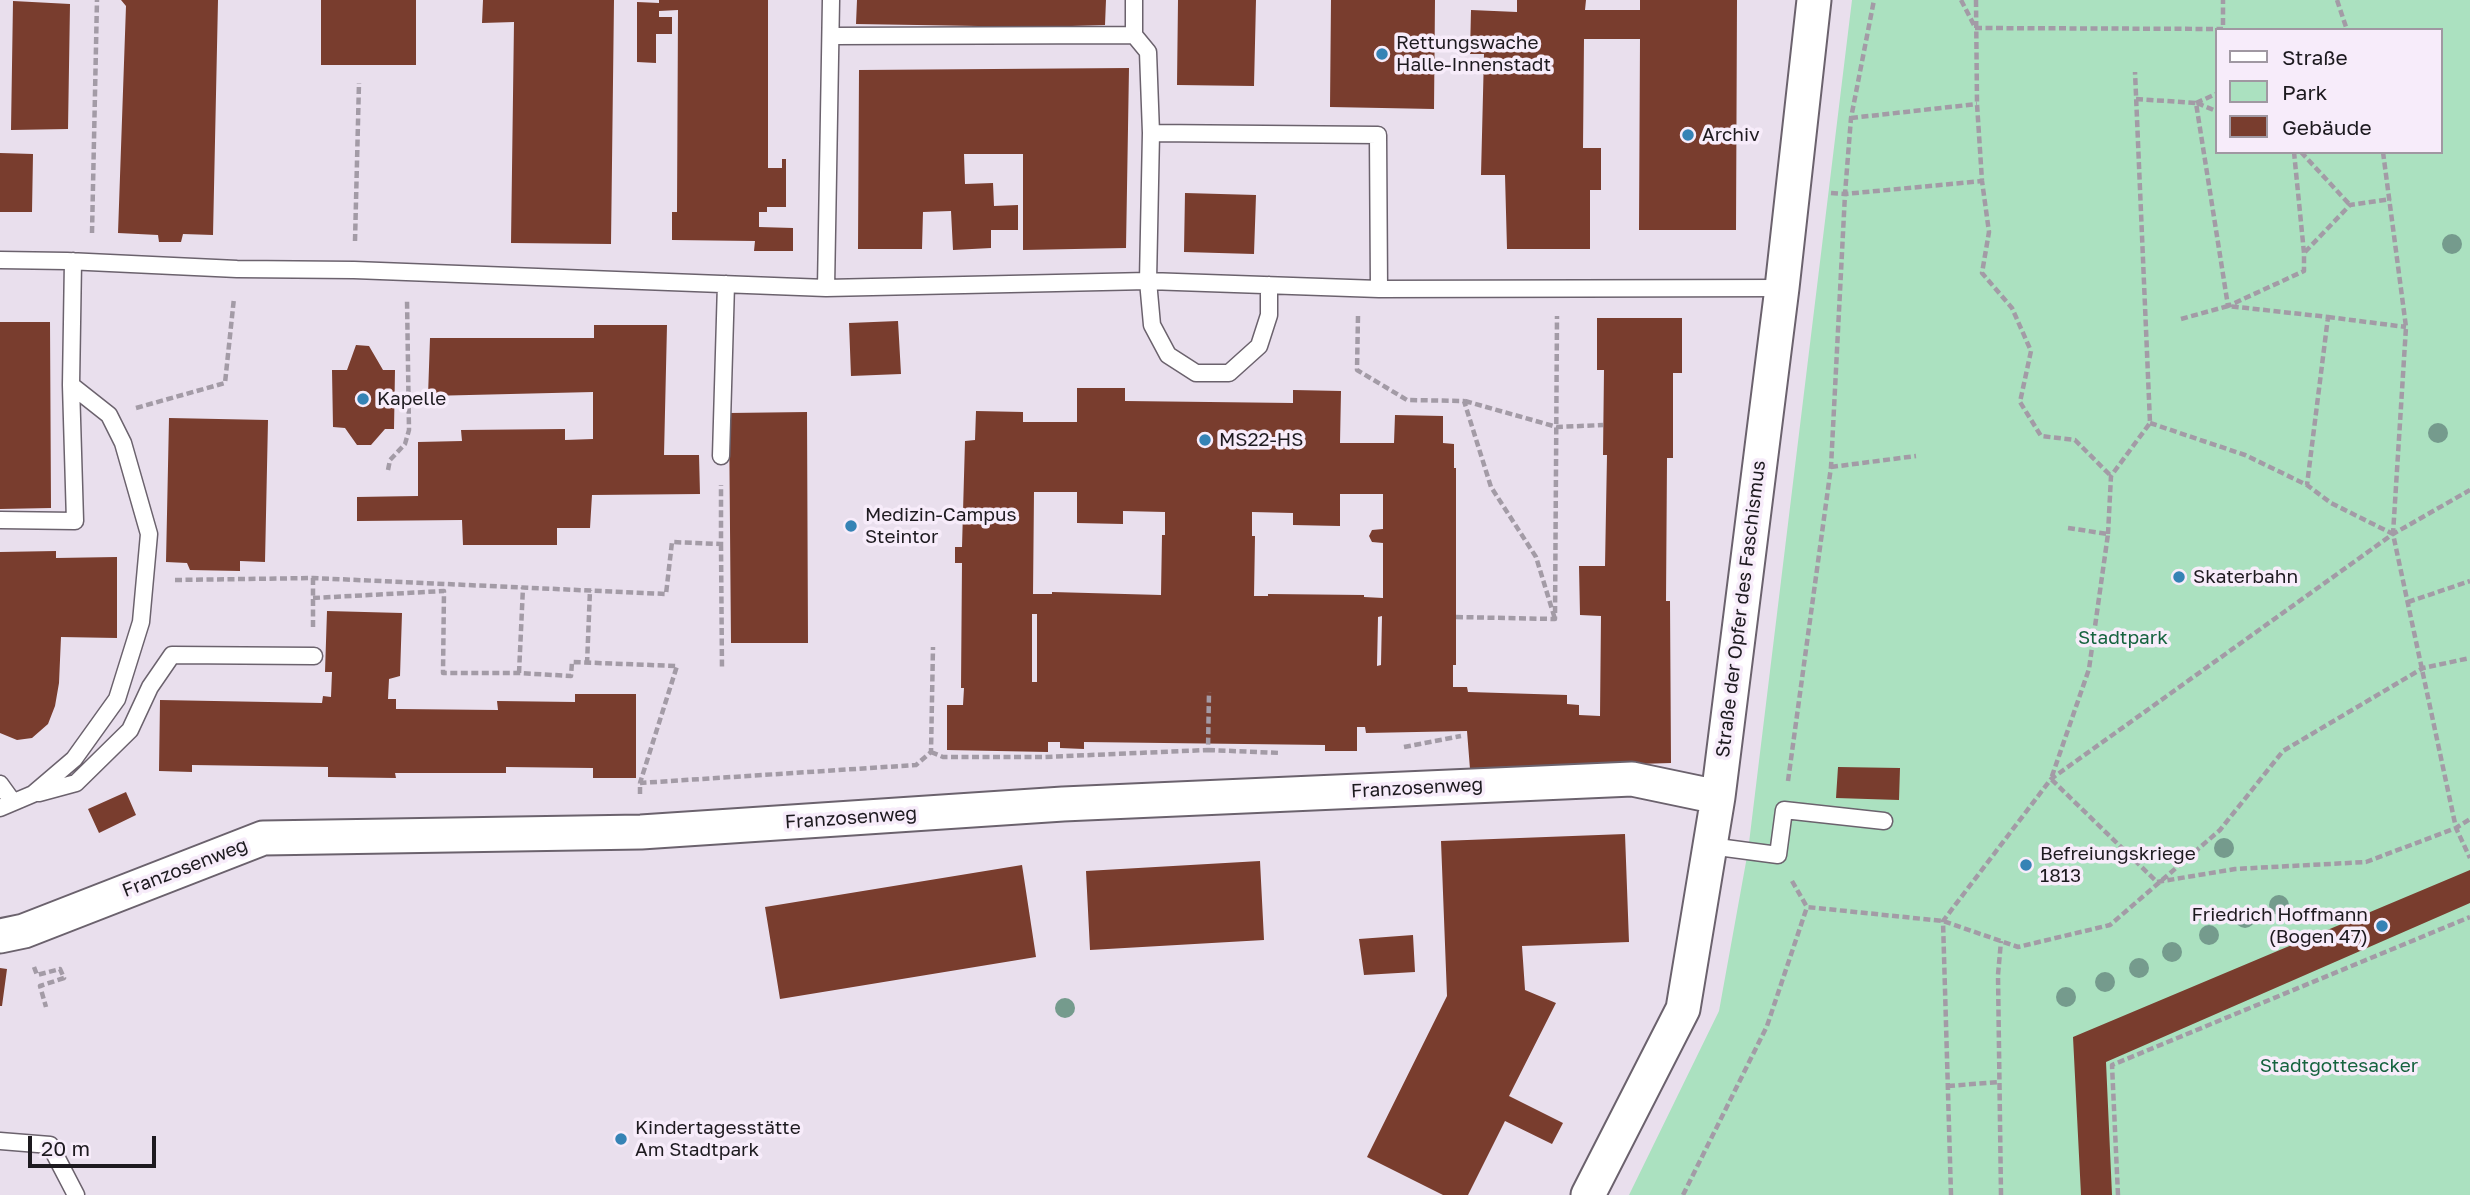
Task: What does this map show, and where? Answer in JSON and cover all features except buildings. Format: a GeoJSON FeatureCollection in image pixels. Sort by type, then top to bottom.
{"type":"FeatureCollection","features":[{"type":"Feature","properties":{"kind":"street","name":"Straße der Opfer des Faschismus"},"geometry":{"type":"LineString","coordinates":[[1588,1195],[1683,1009],[1718,797],[1782,288],[1814,0]]}},
{"type":"Feature","properties":{"kind":"street","name":"Franzosenweg"},"geometry":{"type":"LineString","coordinates":[[0,936],[24,931],[263,838],[641,832],[1063,804],[1632,779],[1718,797]]}},
{"type":"Feature","properties":{"kind":"lane"},"geometry":{"type":"LineString","coordinates":[[825,288],[831,0]]}},
{"type":"Feature","properties":{"kind":"lane"},"geometry":{"type":"LineString","coordinates":[[1134,0],[1134,35],[1148,52],[1151,134],[1148,281],[1152,324],[1168,355],[1196,373],[1229,373],[1259,346],[1269,314],[1269,285]]}},
{"type":"Feature","properties":{"kind":"lane"},"geometry":{"type":"LineString","coordinates":[[832,36],[1134,35]]}},
{"type":"Feature","properties":{"kind":"lane"},"geometry":{"type":"LineString","coordinates":[[1151,134],[1378,135],[1379,289]]}},
{"type":"Feature","properties":{"kind":"lane"},"geometry":{"type":"LineString","coordinates":[[0,260],[825,288],[1148,281],[1379,289],[1782,288]]}},
{"type":"Feature","properties":{"kind":"lane"},"geometry":{"type":"LineString","coordinates":[[0,520],[75,521],[71,385],[73,261]]}},
{"type":"Feature","properties":{"kind":"lane"},"geometry":{"type":"LineString","coordinates":[[721,456],[726,284]]}},
{"type":"Feature","properties":{"kind":"lane"},"geometry":{"type":"LineString","coordinates":[[33,794],[74,759],[117,699],[141,622],[149,534],[123,443],[108,415],[71,385]]}},
{"type":"Feature","properties":{"kind":"lane"},"geometry":{"type":"LineString","coordinates":[[0,784],[6,805],[33,794],[76,783],[130,730],[150,687],[172,655],[314,656]]}},
{"type":"Feature","properties":{"kind":"lane"},"geometry":{"type":"LineString","coordinates":[[1710,846],[1778,855],[1784,810],[1884,821]]}},
{"type":"Feature","properties":{"kind":"lane"},"geometry":{"type":"LineString","coordinates":[[0,1141],[50,1146],[76,1195]]}},
{"type":"Feature","properties":{"kind":"path"},"geometry":{"type":"LineString","coordinates":[[91,262],[97,0]]}},
{"type":"Feature","properties":{"kind":"path"},"geometry":{"type":"LineString","coordinates":[[1784,810],[1831,467],[1851,118],[1874,0]]}},
{"type":"Feature","properties":{"kind":"path"},"geometry":{"type":"LineString","coordinates":[[1961,0],[1975,27]]}},
{"type":"Feature","properties":{"kind":"path"},"geometry":{"type":"LineString","coordinates":[[1976,0],[1977,104],[1982,181],[1989,232],[1982,273],[2012,308],[2031,351],[2020,402],[2040,436],[2075,440],[2110,476]]}},
{"type":"Feature","properties":{"kind":"path"},"geometry":{"type":"LineString","coordinates":[[2223,0],[2223,28]]}},
{"type":"Feature","properties":{"kind":"path"},"geometry":{"type":"LineString","coordinates":[[2337,0],[2346,28]]}},
{"type":"Feature","properties":{"kind":"path"},"geometry":{"type":"LineString","coordinates":[[1975,27],[2214,29]]}},
{"type":"Feature","properties":{"kind":"path"},"geometry":{"type":"LineString","coordinates":[[2051,779],[2089,669],[2108,534],[2110,476],[2150,423],[2135,72]]}},
{"type":"Feature","properties":{"kind":"path"},"geometry":{"type":"LineString","coordinates":[[354,270],[359,83]]}},
{"type":"Feature","properties":{"kind":"path"},"geometry":{"type":"LineString","coordinates":[[2196,103],[2214,95]]}},
{"type":"Feature","properties":{"kind":"path"},"geometry":{"type":"LineString","coordinates":[[2136,99],[2196,103],[2214,110]]}},
{"type":"Feature","properties":{"kind":"path"},"geometry":{"type":"LineString","coordinates":[[2196,103],[2228,306]]}},
{"type":"Feature","properties":{"kind":"path"},"geometry":{"type":"LineString","coordinates":[[1851,118],[1977,104]]}},
{"type":"Feature","properties":{"kind":"path"},"geometry":{"type":"LineString","coordinates":[[2181,319],[2228,306],[2304,271],[2294,154]]}},
{"type":"Feature","properties":{"kind":"path"},"geometry":{"type":"LineString","coordinates":[[2303,154],[2350,205]]}},
{"type":"Feature","properties":{"kind":"path"},"geometry":{"type":"LineString","coordinates":[[2384,154],[2406,327],[2393,534],[2456,828],[2470,858]]}},
{"type":"Feature","properties":{"kind":"path"},"geometry":{"type":"LineString","coordinates":[[1828,192],[1845,194],[1982,181]]}},
{"type":"Feature","properties":{"kind":"path"},"geometry":{"type":"LineString","coordinates":[[2304,253],[2350,205],[2391,199]]}},
{"type":"Feature","properties":{"kind":"path"},"geometry":{"type":"LineString","coordinates":[[108,415],[225,383],[237,269]]}},
{"type":"Feature","properties":{"kind":"path"},"geometry":{"type":"LineString","coordinates":[[388,470],[390,460],[405,444],[409,430],[407,273]]}},
{"type":"Feature","properties":{"kind":"path"},"geometry":{"type":"LineString","coordinates":[[1358,288],[1357,370],[1408,400],[1465,401],[1557,427],[1603,425]]}},
{"type":"Feature","properties":{"kind":"path"},"geometry":{"type":"LineString","coordinates":[[1555,619],[1558,288]]}},
{"type":"Feature","properties":{"kind":"path"},"geometry":{"type":"LineString","coordinates":[[2228,306],[2406,327]]}},
{"type":"Feature","properties":{"kind":"path"},"geometry":{"type":"LineString","coordinates":[[2307,485],[2328,317]]}},
{"type":"Feature","properties":{"kind":"path"},"geometry":{"type":"LineString","coordinates":[[1465,401],[1491,487],[1536,557],[1555,619]]}},
{"type":"Feature","properties":{"kind":"path"},"geometry":{"type":"LineString","coordinates":[[2150,423],[2245,455],[2307,485],[2331,503],[2393,534]]}},
{"type":"Feature","properties":{"kind":"path"},"geometry":{"type":"LineString","coordinates":[[721,456],[722,670]]}},
{"type":"Feature","properties":{"kind":"path"},"geometry":{"type":"LineString","coordinates":[[1831,467],[1916,456]]}},
{"type":"Feature","properties":{"kind":"path"},"geometry":{"type":"LineString","coordinates":[[1951,1195],[1943,921],[2051,779],[2393,534],[2470,490]]}},
{"type":"Feature","properties":{"kind":"path"},"geometry":{"type":"LineString","coordinates":[[2068,528],[2108,534]]}},
{"type":"Feature","properties":{"kind":"path"},"geometry":{"type":"LineString","coordinates":[[141,622],[166,581],[313,579],[667,594],[672,542],[721,544]]}},
{"type":"Feature","properties":{"kind":"path"},"geometry":{"type":"LineString","coordinates":[[313,579],[313,626]]}},
{"type":"Feature","properties":{"kind":"path"},"geometry":{"type":"LineString","coordinates":[[2408,602],[2470,581]]}},
{"type":"Feature","properties":{"kind":"path"},"geometry":{"type":"LineString","coordinates":[[519,673],[523,587]]}},
{"type":"Feature","properties":{"kind":"path"},"geometry":{"type":"LineString","coordinates":[[587,664],[590,590]]}},
{"type":"Feature","properties":{"kind":"path"},"geometry":{"type":"LineString","coordinates":[[313,598],[444,591],[443,673],[571,676],[572,662],[677,666],[640,783],[641,832]]}},
{"type":"Feature","properties":{"kind":"path"},"geometry":{"type":"LineString","coordinates":[[1456,617],[1555,619]]}},
{"type":"Feature","properties":{"kind":"path"},"geometry":{"type":"LineString","coordinates":[[640,783],[916,765],[931,752],[933,647]]}},
{"type":"Feature","properties":{"kind":"path"},"geometry":{"type":"LineString","coordinates":[[1807,907],[1943,921],[2018,947],[2110,925],[2220,830],[2283,751],[2423,668],[2470,659]]}},
{"type":"Feature","properties":{"kind":"path"},"geometry":{"type":"LineString","coordinates":[[931,752],[943,757],[1044,757],[1208,750],[1209,692]]}},
{"type":"Feature","properties":{"kind":"path"},"geometry":{"type":"LineString","coordinates":[[2051,779],[2157,882]]}},
{"type":"Feature","properties":{"kind":"path"},"geometry":{"type":"LineString","coordinates":[[2157,882],[2235,869],[2366,862],[2456,828],[2470,819]]}},
{"type":"Feature","properties":{"kind":"path"},"geometry":{"type":"LineString","coordinates":[[1683,1195],[1767,1026],[1807,907],[1778,855]]}},
{"type":"Feature","properties":{"kind":"path"},"geometry":{"type":"LineString","coordinates":[[2118,1195],[2112,1066],[2470,917]]}},
{"type":"Feature","properties":{"kind":"path"},"geometry":{"type":"LineString","coordinates":[[2001,941],[1998,975],[2001,1195]]}},
{"type":"Feature","properties":{"kind":"path"},"geometry":{"type":"LineString","coordinates":[[37,975],[60,969],[64,978],[40,986],[46,1007]]}},
{"type":"Feature","properties":{"kind":"path"},"geometry":{"type":"LineString","coordinates":[[1948,1086],[1999,1082]]}},
{"type":"Feature","properties":{"kind":"green space","name":"Stadtpark"},"geometry":{"type":"Polygon","coordinates":[[[1852,0],[2470,0],[2470,1195],[1629,1195],[1719,1011],[1748,851],[1852,0]]]}},
{"type":"Feature","properties":{"kind":"place","name":"Rettungswache Halle-Innenstadt"},"geometry":{"type":"Point","coordinates":[1382,54]}},
{"type":"Feature","properties":{"kind":"place","name":"Archiv"},"geometry":{"type":"Point","coordinates":[1688,135]}},
{"type":"Feature","properties":{"kind":"place","name":"Kapelle"},"geometry":{"type":"Point","coordinates":[363,399]}},
{"type":"Feature","properties":{"kind":"place","name":"MS22-HS"},"geometry":{"type":"Point","coordinates":[1205,440]}},
{"type":"Feature","properties":{"kind":"place","name":"Medizin-Campus Steintor"},"geometry":{"type":"Point","coordinates":[851,526]}},
{"type":"Feature","properties":{"kind":"place","name":"Skaterbahn"},"geometry":{"type":"Point","coordinates":[2179,577]}},
{"type":"Feature","properties":{"kind":"place","name":"Befreiungskriege 1813"},"geometry":{"type":"Point","coordinates":[2026,865]}},
{"type":"Feature","properties":{"kind":"place","name":"Friedrich Hoffmann (Bogen 47)"},"geometry":{"type":"Point","coordinates":[2382,926]}},
{"type":"Feature","properties":{"kind":"place","name":"Kindertagesstätte Am Stadtpark"},"geometry":{"type":"Point","coordinates":[621,1139]}},
{"type":"Feature","properties":{"kind":"park label","name":"Stadtgottesacker"},"geometry":{"type":"Point","coordinates":[2339,1066]}}]}
